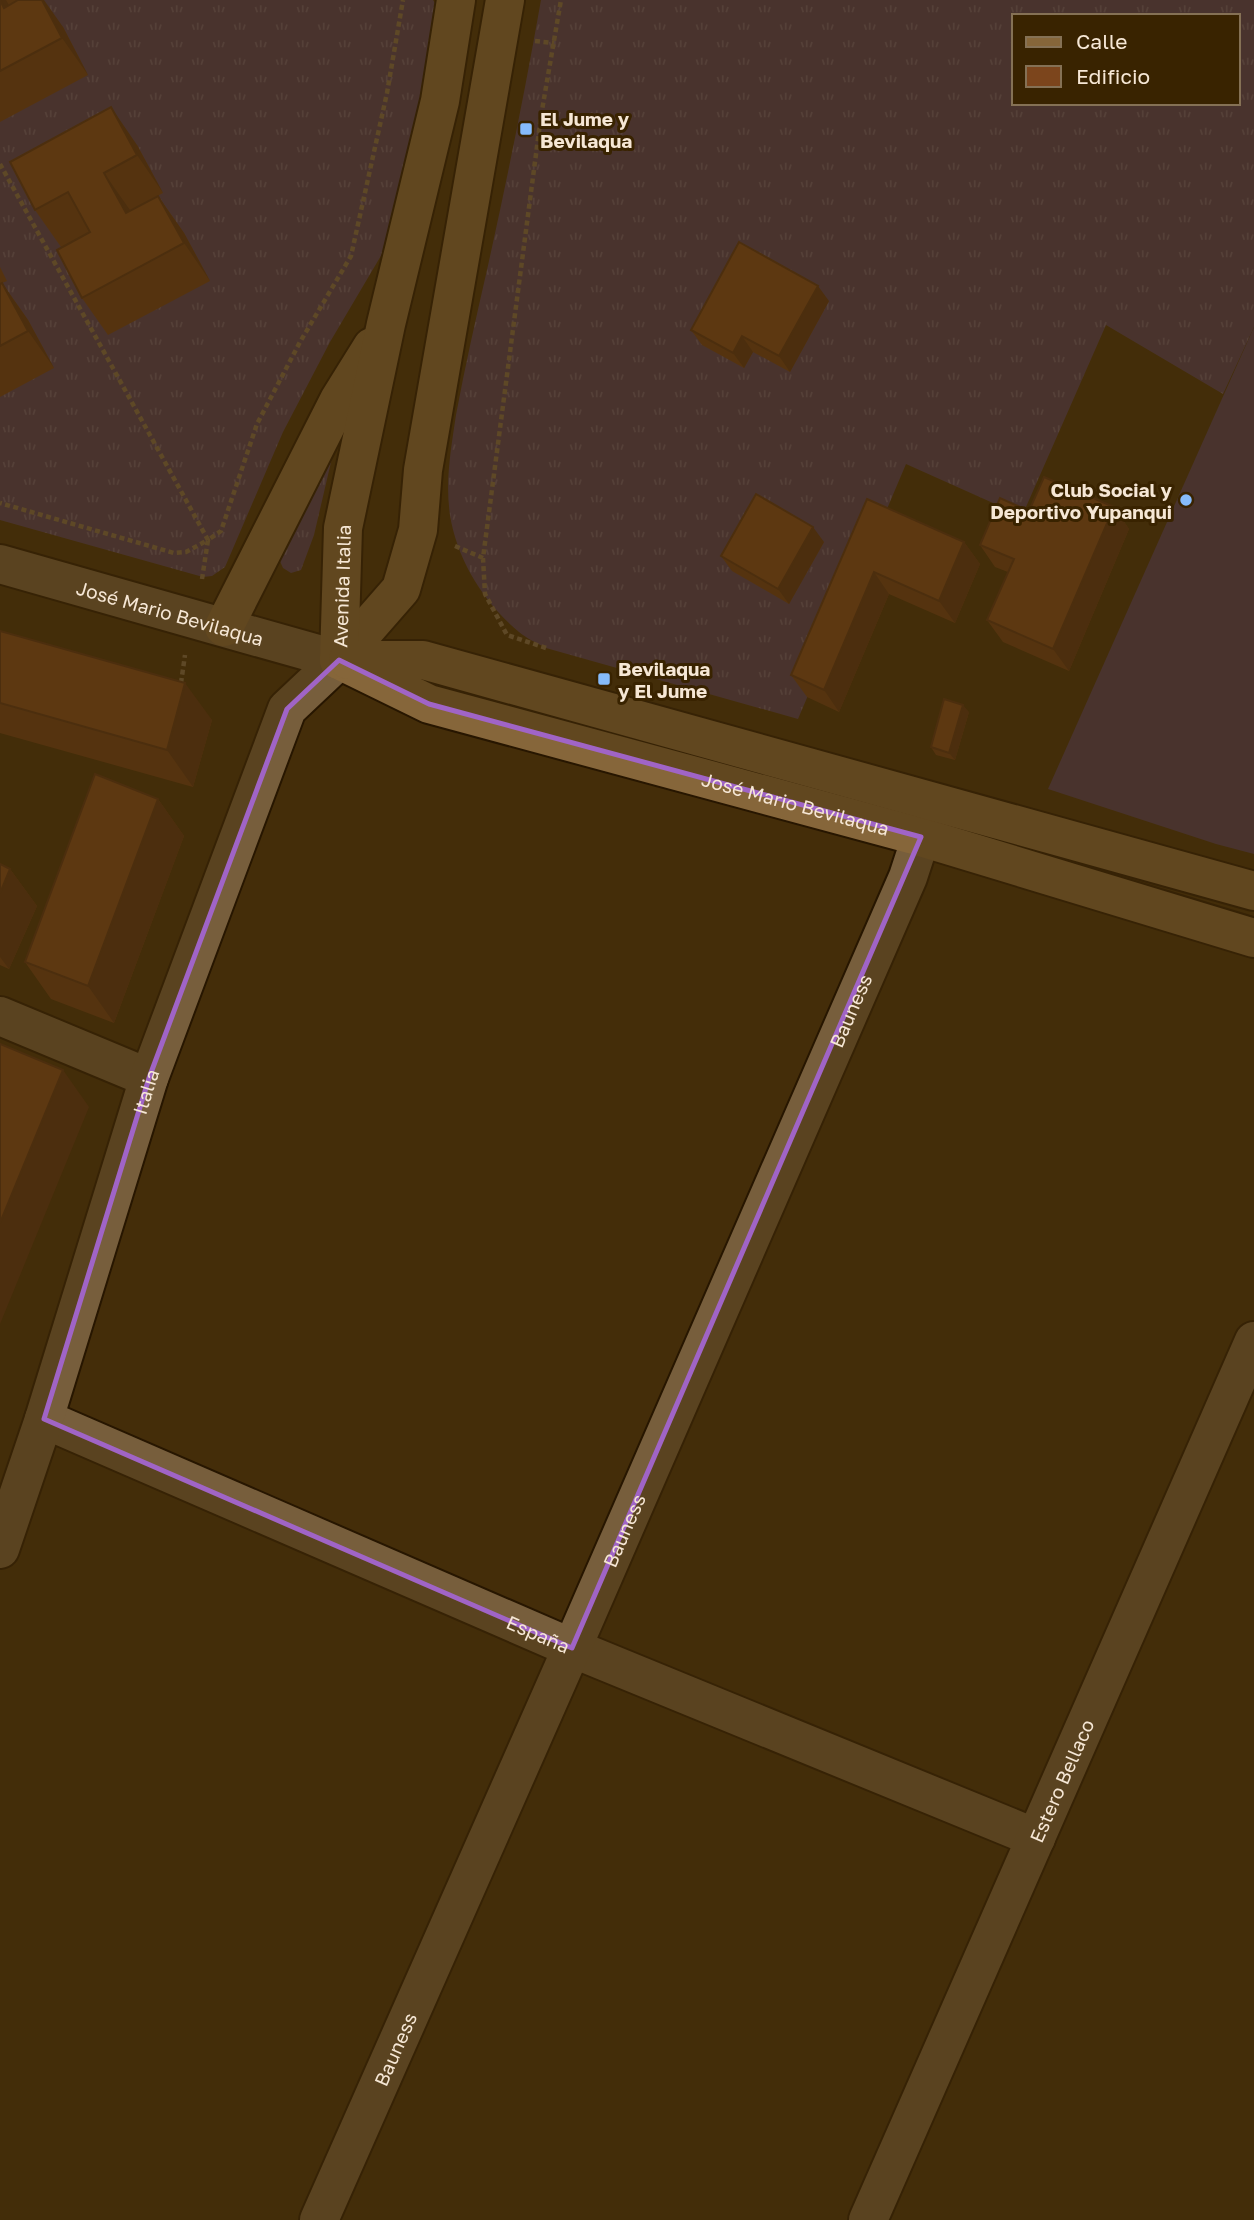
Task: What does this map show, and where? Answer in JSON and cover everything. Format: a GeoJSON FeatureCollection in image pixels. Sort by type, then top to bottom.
{"type":"FeatureCollection","features":[{"type":"Feature","properties":{"kind":"main road","name":"Avenida Italia"},"geometry":{"type":"LineString","coordinates":[[339,660],[344,528],[386,324],[440,101],[456,0]]}},
{"type":"Feature","properties":{"kind":"main road","name":"Avenida Italia"},"geometry":{"type":"LineString","coordinates":[[339,660],[401,589],[418,530],[423,470],[505,0]]}},
{"type":"Feature","properties":{"kind":"main road"},"geometry":{"type":"LineString","coordinates":[[208,624],[386,324]]}},
{"type":"Feature","properties":{"kind":"main road","name":"José Mario Bevilaqua"},"geometry":{"type":"LineString","coordinates":[[339,660],[429,704],[921,837],[1254,938]]}},
{"type":"Feature","properties":{"kind":"main road","name":"José Mario Bevilaqua"},"geometry":{"type":"LineString","coordinates":[[339,660],[423,660],[1254,891]]}},
{"type":"Feature","properties":{"kind":"street","name":"José Mario Bevilaqua"},"geometry":{"type":"LineString","coordinates":[[0,564],[339,660]]}},
{"type":"Feature","properties":{"kind":"street","name":"Italia"},"geometry":{"type":"LineString","coordinates":[[0,1549],[15,1460],[44,1419],[149,1078],[287,709],[339,660]]}},
{"type":"Feature","properties":{"kind":"street","name":"Bauness"},"geometry":{"type":"LineString","coordinates":[[319,2220],[908,877],[921,837]]}},
{"type":"Feature","properties":{"kind":"street"},"geometry":{"type":"LineString","coordinates":[[0,1016],[149,1078]]}},
{"type":"Feature","properties":{"kind":"street","name":"Estero Bellaco"},"geometry":{"type":"LineString","coordinates":[[868,2220],[1254,1341]]}},
{"type":"Feature","properties":{"kind":"street","name":"España"},"geometry":{"type":"LineString","coordinates":[[44,1419],[572,1648],[1036,1838]]}},
{"type":"Feature","properties":{"kind":"path"},"geometry":{"type":"LineString","coordinates":[[0,503],[174,553],[186,552],[221,531],[257,424],[300,342],[351,256],[387,93],[403,0]]}},
{"type":"Feature","properties":{"kind":"path"},"geometry":{"type":"LineString","coordinates":[[546,648],[507,635],[485,594],[483,558],[541,116],[561,0]]}},
{"type":"Feature","properties":{"kind":"path"},"geometry":{"type":"LineString","coordinates":[[0,164],[208,540],[203,577],[208,624],[181,683]]}},
{"type":"Feature","properties":{"kind":"highlighted area"},"geometry":{"type":"Polygon","coordinates":[[[339,660],[429,704],[921,837],[572,1648],[44,1419],[149,1078],[287,709],[339,660]]]}},
{"type":"Feature","properties":{"kind":"green space"},"geometry":{"type":"Polygon","coordinates":[[[0,0],[433,0],[437,6],[423,86],[382,254],[330,342],[283,432],[225,567],[212,576],[203,577],[0,520],[0,0]]]}},
{"type":"Feature","properties":{"kind":"green space"},"geometry":{"type":"Polygon","coordinates":[[[541,0],[1254,0],[1254,327],[1223,394],[1106,325],[1022,516],[906,464],[798,719],[546,648],[522,634],[506,620],[474,580],[454,532],[450,515],[448,477],[459,397],[509,169],[541,0]]]}},
{"type":"Feature","properties":{"kind":"green space","name":"Club Social y Deportivo Yupanqui"},"geometry":{"type":"Polygon","coordinates":[[[1254,327],[1254,854],[1048,789],[1254,327]]]}},
{"type":"Feature","properties":{"kind":"green space"},"geometry":{"type":"Polygon","coordinates":[[[335,445],[314,535],[301,570],[291,573],[283,568],[279,559],[335,445]]]}},
{"type":"Feature","properties":{"kind":"building"},"geometry":{"type":"Polygon","coordinates":[[[0,0],[4,8],[18,0],[42,0],[62,38],[0,71],[0,0]]]}},
{"type":"Feature","properties":{"kind":"building"},"geometry":{"type":"Polygon","coordinates":[[[111,107],[137,155],[104,173],[126,213],[158,196],[184,243],[82,298],[57,250],[90,232],[68,192],[35,210],[10,162],[111,107]]]}},
{"type":"Feature","properties":{"kind":"building"},"geometry":{"type":"Polygon","coordinates":[[[739,242],[818,286],[779,356],[742,336],[733,353],[691,330],[739,242]]]}},
{"type":"Feature","properties":{"kind":"building"},"geometry":{"type":"Polygon","coordinates":[[[2,283],[28,331],[0,346],[0,284],[2,283]]]}},
{"type":"Feature","properties":{"kind":"building"},"geometry":{"type":"Polygon","coordinates":[[[1044,477],[1114,507],[1053,649],[987,620],[1014,559],[980,545],[1000,498],[1029,511],[1044,477]]]}},
{"type":"Feature","properties":{"kind":"building"},"geometry":{"type":"Polygon","coordinates":[[[756,494],[813,527],[778,589],[721,556],[756,494]]]}},
{"type":"Feature","properties":{"kind":"building"},"geometry":{"type":"Polygon","coordinates":[[[867,499],[964,542],[939,601],[874,572],[824,690],[791,675],[867,499]]]}},
{"type":"Feature","properties":{"kind":"building"},"geometry":{"type":"Polygon","coordinates":[[[0,631],[185,683],[167,750],[0,703],[0,631]]]}},
{"type":"Feature","properties":{"kind":"building"},"geometry":{"type":"Polygon","coordinates":[[[944,699],[963,705],[949,753],[931,747],[944,699]]]}},
{"type":"Feature","properties":{"kind":"building"},"geometry":{"type":"Polygon","coordinates":[[[95,774],[158,799],[88,986],[25,962],[95,774]]]}},
{"type":"Feature","properties":{"kind":"building"},"geometry":{"type":"Polygon","coordinates":[[[0,864],[10,869],[0,893],[0,864]]]}},
{"type":"Feature","properties":{"kind":"building"},"geometry":{"type":"Polygon","coordinates":[[[0,1044],[63,1070],[0,1223],[0,1044]]]}},
{"type":"Feature","properties":{"kind":"place","name":"El Jume y Bevilaqua"},"geometry":{"type":"Point","coordinates":[526,129]}},
{"type":"Feature","properties":{"kind":"place","name":"Club Social y Deportivo Yupanqui"},"geometry":{"type":"Point","coordinates":[1186,500]}},
{"type":"Feature","properties":{"kind":"place","name":"Bevilaqua y El Jume"},"geometry":{"type":"Point","coordinates":[604,679]}}]}
